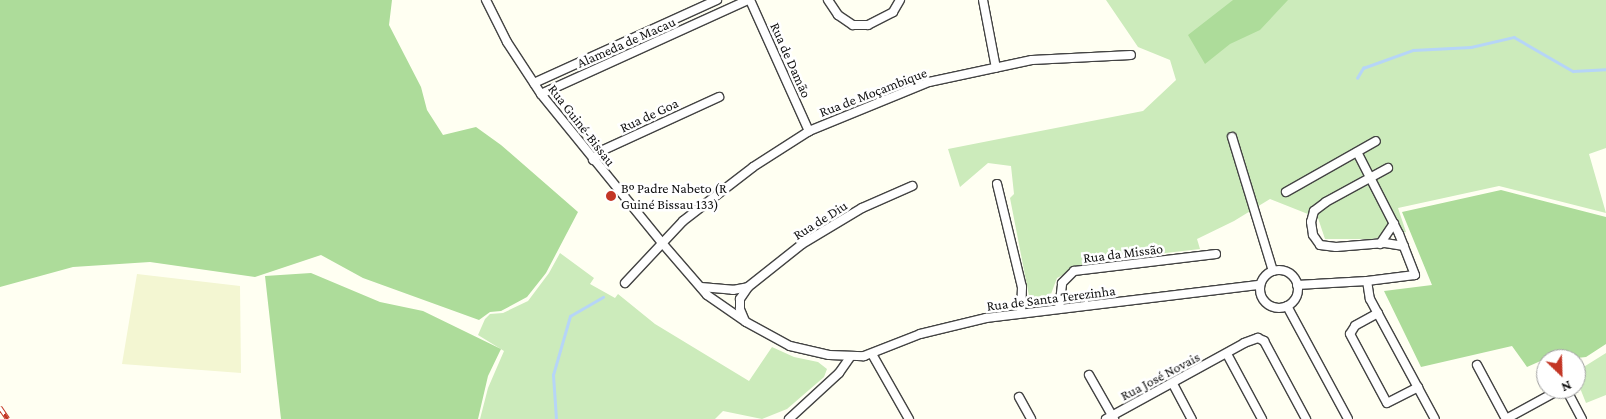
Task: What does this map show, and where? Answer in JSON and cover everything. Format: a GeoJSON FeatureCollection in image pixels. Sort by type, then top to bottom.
{"type":"FeatureCollection","features":[{"type":"Feature","properties":{"kind":"street","name":"Rua Guiné-Bissau"},"geometry":{"type":"LineString","coordinates":[[486,0],[508,42],[541,94],[661,242],[707,295],[746,322],[790,346],[850,357]]}},
{"type":"Feature","properties":{"kind":"street","name":"Alameda de Macau"},"geometry":{"type":"LineString","coordinates":[[534,83],[717,0]]}},
{"type":"Feature","properties":{"kind":"street","name":"Alameda de Macau"},"geometry":{"type":"LineString","coordinates":[[541,94],[749,0]]}},
{"type":"Feature","properties":{"kind":"street","name":"Rua de Damão"},"geometry":{"type":"LineString","coordinates":[[749,0],[809,131]]}},
{"type":"Feature","properties":{"kind":"street"},"geometry":{"type":"LineString","coordinates":[[828,0],[838,15],[853,25],[868,25],[894,12],[900,0]]}},
{"type":"Feature","properties":{"kind":"street"},"geometry":{"type":"LineString","coordinates":[[983,0],[996,68]]}},
{"type":"Feature","properties":{"kind":"street","name":"Rua de Moçambique"},"geometry":{"type":"LineString","coordinates":[[625,283],[661,242],[683,221],[753,167],[809,131],[929,82],[1032,60],[1131,55]]}},
{"type":"Feature","properties":{"kind":"street","name":"Rua de Goa"},"geometry":{"type":"LineString","coordinates":[[594,160],[601,151],[719,97]]}},
{"type":"Feature","properties":{"kind":"street"},"geometry":{"type":"LineString","coordinates":[[1232,137],[1273,271]]}},
{"type":"Feature","properties":{"kind":"street"},"geometry":{"type":"LineString","coordinates":[[1286,192],[1376,141]]}},
{"type":"Feature","properties":{"kind":"street"},"geometry":{"type":"LineString","coordinates":[[1298,285],[1366,281],[1415,275],[1394,223],[1357,152]]}},
{"type":"Feature","properties":{"kind":"street"},"geometry":{"type":"LineString","coordinates":[[1388,168],[1326,202],[1314,211],[1311,222],[1314,235],[1320,245],[1336,247],[1397,244],[1404,246]]}},
{"type":"Feature","properties":{"kind":"street"},"geometry":{"type":"LineString","coordinates":[[997,184],[1022,287],[1021,313]]}},
{"type":"Feature","properties":{"kind":"street","name":"Rua de Diu"},"geometry":{"type":"LineString","coordinates":[[748,287],[802,244],[862,208],[912,186]]}},
{"type":"Feature","properties":{"kind":"street"},"geometry":{"type":"LineString","coordinates":[[1380,244],[1394,223]]}},
{"type":"Feature","properties":{"kind":"street","name":"Rua da Missão"},"geometry":{"type":"LineString","coordinates":[[1059,308],[1062,283],[1074,271],[1216,254]]}},
{"type":"Feature","properties":{"kind":"street"},"geometry":{"type":"LineString","coordinates":[[1283,270],[1289,273],[1298,285],[1295,299],[1287,306],[1275,307],[1268,304],[1260,292],[1263,278],[1273,271],[1283,270]]}},
{"type":"Feature","properties":{"kind":"street"},"geometry":{"type":"LineString","coordinates":[[1366,281],[1370,300],[1435,419]]}},
{"type":"Feature","properties":{"kind":"street","name":"Rua de Santa Terezinha"},"geometry":{"type":"LineString","coordinates":[[850,357],[872,354],[920,334],[986,318],[1260,285]]}},
{"type":"Feature","properties":{"kind":"street"},"geometry":{"type":"LineString","coordinates":[[701,287],[733,290],[748,287]]}},
{"type":"Feature","properties":{"kind":"street"},"geometry":{"type":"LineString","coordinates":[[746,322],[740,309],[740,299],[748,287]]}},
{"type":"Feature","properties":{"kind":"street"},"geometry":{"type":"LineString","coordinates":[[1287,306],[1348,419]]}},
{"type":"Feature","properties":{"kind":"street"},"geometry":{"type":"LineString","coordinates":[[1378,313],[1355,326],[1350,334],[1387,403],[1418,387]]}},
{"type":"Feature","properties":{"kind":"street","name":"Rua José Novais"},"geometry":{"type":"LineString","coordinates":[[1111,418],[1244,343],[1258,338],[1264,341],[1306,419]]}},
{"type":"Feature","properties":{"kind":"street"},"geometry":{"type":"LineString","coordinates":[[872,354],[909,419]]}},
{"type":"Feature","properties":{"kind":"street"},"geometry":{"type":"LineString","coordinates":[[1227,354],[1262,419]]}},
{"type":"Feature","properties":{"kind":"street"},"geometry":{"type":"LineString","coordinates":[[789,419],[839,373],[850,357]]}},
{"type":"Feature","properties":{"kind":"street"},"geometry":{"type":"LineString","coordinates":[[1477,364],[1506,419],[1543,399]]}},
{"type":"Feature","properties":{"kind":"street"},"geometry":{"type":"LineString","coordinates":[[1089,375],[1111,418]]}},
{"type":"Feature","properties":{"kind":"street"},"geometry":{"type":"LineString","coordinates":[[1172,384],[1192,419]]}},
{"type":"Feature","properties":{"kind":"street"},"geometry":{"type":"LineString","coordinates":[[1019,397],[1031,419]]}},
{"type":"Feature","properties":{"kind":"street"},"geometry":{"type":"LineString","coordinates":[[1571,399],[1582,419]]}},
{"type":"Feature","properties":{"kind":"green space"},"geometry":{"type":"Polygon","coordinates":[[[0,0],[392,0],[389,25],[421,87],[427,110],[443,135],[476,127],[501,145],[578,212],[546,273],[527,297],[501,311],[490,312],[479,320],[363,278],[321,255],[255,277],[150,262],[73,267],[0,287],[0,0]]]}},
{"type":"Feature","properties":{"kind":"green space"},"geometry":{"type":"Polygon","coordinates":[[[1106,0],[1606,0],[1606,148],[1589,154],[1606,213],[1499,186],[1398,208],[1406,232],[1372,239],[1325,239],[1318,218],[1270,199],[1234,221],[1197,239],[1200,249],[1088,262],[1057,278],[1048,302],[1030,301],[1010,198],[1014,194],[1011,166],[988,163],[960,187],[948,149],[1143,111],[1176,80],[1170,60],[1138,47],[1106,0]]]}},
{"type":"Feature","properties":{"kind":"green space"},"geometry":{"type":"Polygon","coordinates":[[[1233,0],[1288,0],[1260,30],[1230,44],[1205,64],[1188,35],[1233,0]]]}},
{"type":"Feature","properties":{"kind":"green space"},"geometry":{"type":"Polygon","coordinates":[[[1501,190],[1606,217],[1606,344],[1586,357],[1586,349],[1536,349],[1536,363],[1527,367],[1512,346],[1421,367],[1384,291],[1432,285],[1402,212],[1501,190]]]}},
{"type":"Feature","properties":{"kind":"green space"},"geometry":{"type":"Polygon","coordinates":[[[560,253],[594,278],[590,284],[615,298],[618,294],[655,324],[749,381],[772,347],[794,357],[818,362],[827,369],[824,377],[787,409],[762,419],[723,411],[715,419],[480,419],[488,388],[504,351],[478,335],[485,319],[490,314],[503,313],[528,301],[549,273],[560,253]]]}},
{"type":"Feature","properties":{"kind":"green space"},"geometry":{"type":"Polygon","coordinates":[[[311,273],[380,302],[423,311],[501,349],[488,376],[478,419],[281,419],[265,276],[311,273]]]}},
{"type":"Feature","properties":{"kind":"green space"},"geometry":{"type":"Polygon","coordinates":[[[137,274],[240,286],[241,373],[122,364],[137,274]]]}},
{"type":"Feature","properties":{"kind":"green space"},"geometry":{"type":"Polygon","coordinates":[[[1606,353],[1606,395],[1586,403],[1584,399],[1586,399],[1586,366],[1606,353]]]}},
{"type":"Feature","properties":{"kind":"waterway"},"geometry":{"type":"LineString","coordinates":[[1357,78],[1363,68],[1413,50],[1471,47],[1514,37],[1573,71],[1606,69]]}},
{"type":"Feature","properties":{"kind":"waterway"},"geometry":{"type":"LineString","coordinates":[[556,419],[553,375],[570,316],[603,297]]}},
{"type":"Feature","properties":{"kind":"railway"},"geometry":{"type":"LineString","coordinates":[[0,407],[8,419]]}},
{"type":"Feature","properties":{"kind":"place","name":"Bº Padre Nabeto (R Guiné Bissau 133)"},"geometry":{"type":"Point","coordinates":[611,196]}}]}
